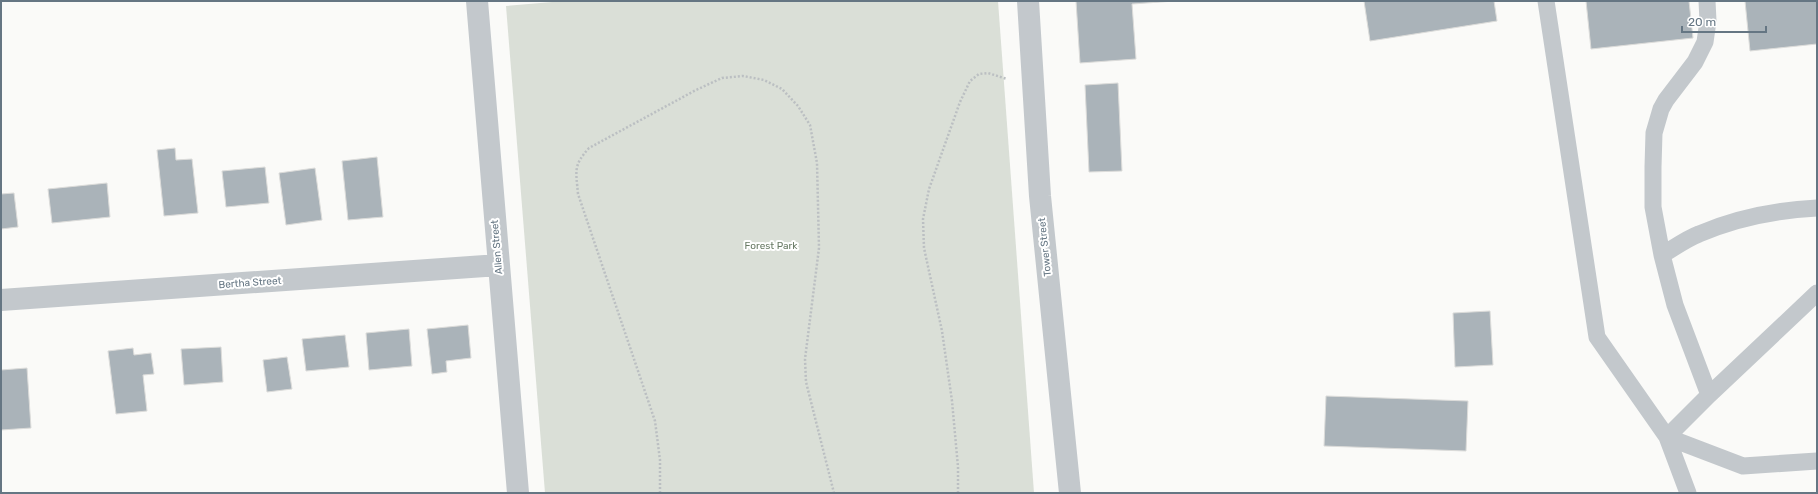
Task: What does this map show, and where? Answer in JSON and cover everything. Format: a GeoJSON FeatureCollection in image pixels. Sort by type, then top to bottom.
{"type":"FeatureCollection","features":[{"type":"Feature","properties":{"kind":"street","name":"Allen Street"},"geometry":{"type":"LineString","coordinates":[[477,1],[518,493]]}},
{"type":"Feature","properties":{"kind":"street","name":"Tower Street"},"geometry":{"type":"LineString","coordinates":[[1028,1],[1040,196],[1070,493]]}},
{"type":"Feature","properties":{"kind":"street","name":"Bertha Street"},"geometry":{"type":"LineString","coordinates":[[1,300],[499,265]]}},
{"type":"Feature","properties":{"kind":"lane"},"geometry":{"type":"LineString","coordinates":[[1546,1],[1597,337],[1667,437],[1688,493]]}},
{"type":"Feature","properties":{"kind":"lane"},"geometry":{"type":"LineString","coordinates":[[1707,1],[1708,21],[1705,42],[1695,62],[1666,100],[1661,110],[1654,134],[1653,207],[1662,255],[1674,305],[1709,394]]}},
{"type":"Feature","properties":{"kind":"lane"},"geometry":{"type":"LineString","coordinates":[[1662,255],[1699,234],[1737,222],[1792,210],[1817,208]]}},
{"type":"Feature","properties":{"kind":"lane"},"geometry":{"type":"LineString","coordinates":[[1667,437],[1709,394],[1817,293]]}},
{"type":"Feature","properties":{"kind":"lane"},"geometry":{"type":"LineString","coordinates":[[1667,437],[1743,466],[1817,461]]}},
{"type":"Feature","properties":{"kind":"path"},"geometry":{"type":"LineString","coordinates":[[958,493],[958,467],[952,401],[942,331],[924,248],[923,219],[929,189],[960,102],[970,81],[979,74],[988,73],[1008,79]]}},
{"type":"Feature","properties":{"kind":"path"},"geometry":{"type":"LineString","coordinates":[[660,493],[660,460],[655,421],[578,194],[576,173],[578,160],[589,148],[696,90],[722,78],[743,76],[764,80],[782,89],[798,106],[810,125],[817,163],[819,248],[805,359],[806,382],[834,493]]}},
{"type":"Feature","properties":{"kind":"green space","name":"Forest Park"},"geometry":{"type":"Polygon","coordinates":[[[564,1],[998,1],[1034,493],[545,493],[506,6],[564,1]]]}},
{"type":"Feature","properties":{"kind":"building"},"geometry":{"type":"Polygon","coordinates":[[[1076,1],[1175,1],[1132,4],[1136,59],[1080,63],[1076,1]]]}},
{"type":"Feature","properties":{"kind":"building"},"geometry":{"type":"Polygon","coordinates":[[[1364,1],[1494,1],[1497,21],[1370,41],[1364,1]]]}},
{"type":"Feature","properties":{"kind":"building"},"geometry":{"type":"Polygon","coordinates":[[[1586,1],[1689,1],[1693,38],[1591,49],[1586,1]]]}},
{"type":"Feature","properties":{"kind":"building"},"geometry":{"type":"Polygon","coordinates":[[[1745,1],[1817,1],[1817,44],[1750,51],[1745,1]]]}},
{"type":"Feature","properties":{"kind":"building"},"geometry":{"type":"Polygon","coordinates":[[[1118,83],[1122,171],[1089,172],[1085,85],[1118,83]]]}},
{"type":"Feature","properties":{"kind":"building"},"geometry":{"type":"Polygon","coordinates":[[[175,148],[176,160],[192,159],[198,213],[164,216],[157,150],[175,148]]]}},
{"type":"Feature","properties":{"kind":"building"},"geometry":{"type":"Polygon","coordinates":[[[377,157],[383,217],[348,220],[342,161],[377,157]]]}},
{"type":"Feature","properties":{"kind":"building"},"geometry":{"type":"Polygon","coordinates":[[[265,167],[269,203],[226,207],[222,171],[265,167]]]}},
{"type":"Feature","properties":{"kind":"building"},"geometry":{"type":"Polygon","coordinates":[[[315,168],[322,220],[286,225],[279,173],[315,168]]]}},
{"type":"Feature","properties":{"kind":"building"},"geometry":{"type":"Polygon","coordinates":[[[107,183],[110,217],[52,223],[48,189],[107,183]]]}},
{"type":"Feature","properties":{"kind":"building"},"geometry":{"type":"Polygon","coordinates":[[[14,193],[18,227],[1,229],[1,194],[14,193]]]}},
{"type":"Feature","properties":{"kind":"building"},"geometry":{"type":"Polygon","coordinates":[[[1490,311],[1493,365],[1455,367],[1453,313],[1490,311]]]}},
{"type":"Feature","properties":{"kind":"building"},"geometry":{"type":"Polygon","coordinates":[[[468,325],[471,358],[446,361],[447,372],[432,374],[427,329],[468,325]]]}},
{"type":"Feature","properties":{"kind":"building"},"geometry":{"type":"Polygon","coordinates":[[[409,329],[412,366],[369,370],[366,333],[409,329]]]}},
{"type":"Feature","properties":{"kind":"building"},"geometry":{"type":"Polygon","coordinates":[[[345,335],[349,367],[306,371],[302,339],[345,335]]]}},
{"type":"Feature","properties":{"kind":"building"},"geometry":{"type":"Polygon","coordinates":[[[221,347],[223,382],[184,385],[181,349],[221,347]]]}},
{"type":"Feature","properties":{"kind":"building"},"geometry":{"type":"Polygon","coordinates":[[[133,348],[134,355],[151,353],[154,374],[143,375],[147,411],[116,414],[108,351],[133,348]]]}},
{"type":"Feature","properties":{"kind":"building"},"geometry":{"type":"Polygon","coordinates":[[[287,357],[292,389],[267,392],[263,360],[287,357]]]}},
{"type":"Feature","properties":{"kind":"building"},"geometry":{"type":"Polygon","coordinates":[[[27,368],[31,428],[1,430],[1,370],[27,368]]]}},
{"type":"Feature","properties":{"kind":"building"},"geometry":{"type":"Polygon","coordinates":[[[1326,396],[1468,401],[1466,451],[1324,446],[1326,396]]]}}]}
